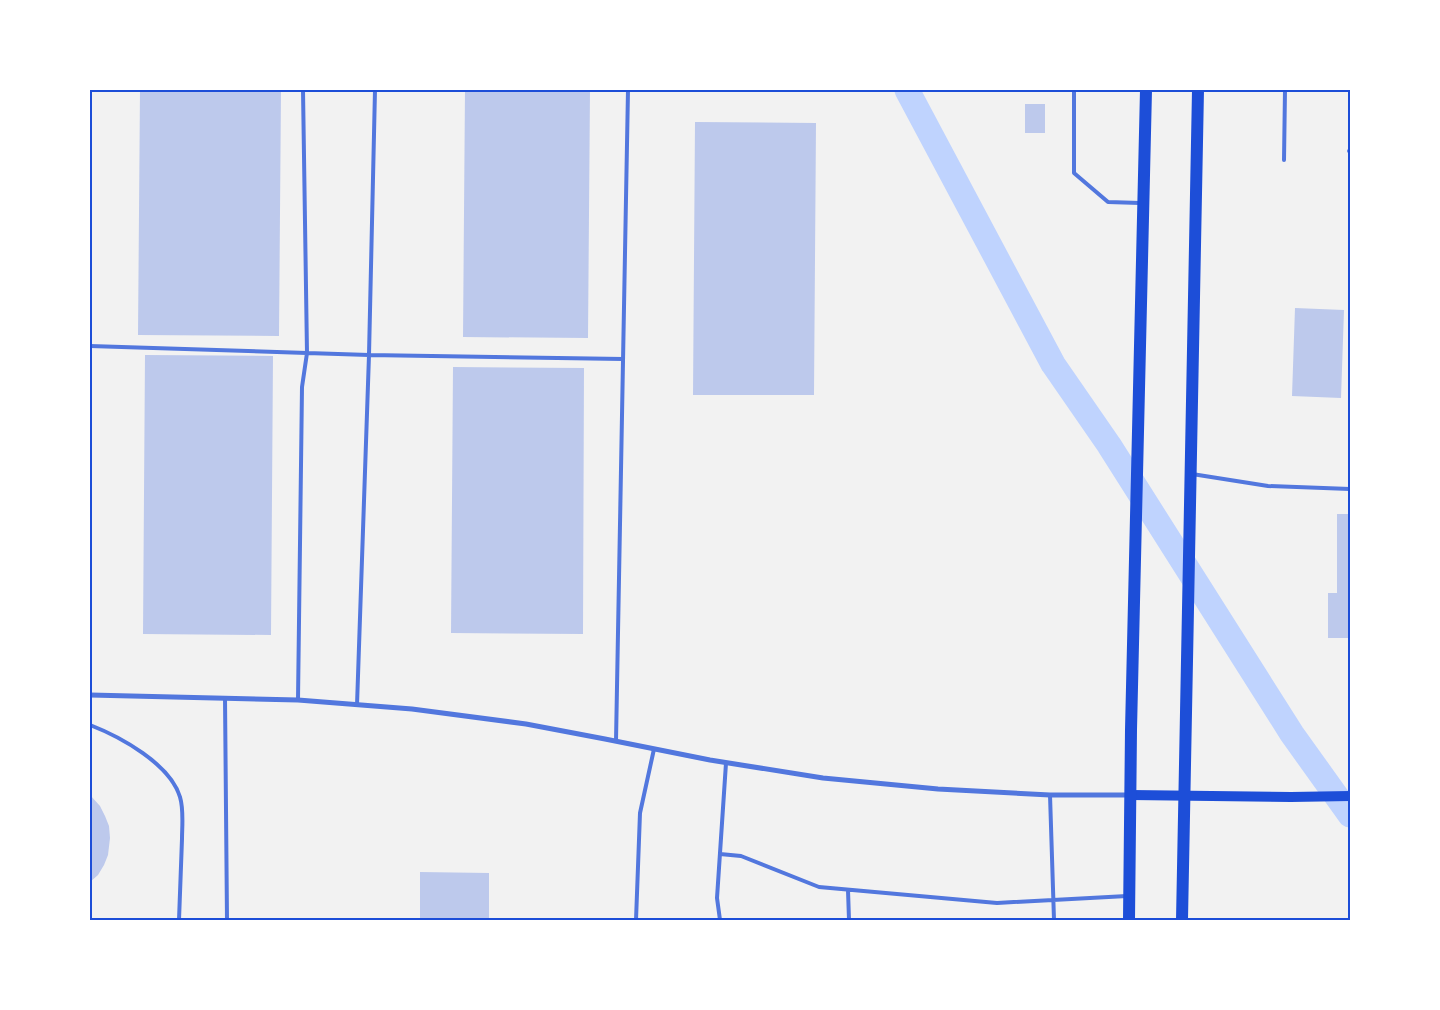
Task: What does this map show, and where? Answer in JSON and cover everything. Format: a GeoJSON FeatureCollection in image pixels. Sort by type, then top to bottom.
{"type":"FeatureCollection","features":[{"type":"Feature","properties":{"kind":"main road"},"geometry":{"type":"LineString","coordinates":[[1129,920],[1146,90]]}},
{"type":"Feature","properties":{"kind":"main road"},"geometry":{"type":"LineString","coordinates":[[1182,920],[1198,90]]}},
{"type":"Feature","properties":{"kind":"main road"},"geometry":{"type":"LineString","coordinates":[[1131,795],[1184,797],[1350,796]]}},
{"type":"Feature","properties":{"kind":"street"},"geometry":{"type":"LineString","coordinates":[[90,695],[298,700],[412,709],[526,724],[726,763],[823,778],[938,789],[1050,795],[1131,795]]}},
{"type":"Feature","properties":{"kind":"lane"},"geometry":{"type":"LineString","coordinates":[[298,700],[302,387],[307,353],[303,90]]}},
{"type":"Feature","properties":{"kind":"lane"},"geometry":{"type":"LineString","coordinates":[[358,705],[375,90]]}},
{"type":"Feature","properties":{"kind":"lane"},"geometry":{"type":"LineString","coordinates":[[616,741],[628,90]]}},
{"type":"Feature","properties":{"kind":"lane"},"geometry":{"type":"LineString","coordinates":[[1074,90],[1074,173],[1108,202],[1143,203]]}},
{"type":"Feature","properties":{"kind":"lane"},"geometry":{"type":"LineString","coordinates":[[1284,160],[1285,90]]}},
{"type":"Feature","properties":{"kind":"lane"},"geometry":{"type":"LineString","coordinates":[[90,346],[369,355],[623,358]]}},
{"type":"Feature","properties":{"kind":"lane"},"geometry":{"type":"LineString","coordinates":[[1190,474],[1268,486],[1350,489]]}},
{"type":"Feature","properties":{"kind":"lane"},"geometry":{"type":"LineString","coordinates":[[225,698],[227,920]]}},
{"type":"Feature","properties":{"kind":"lane"},"geometry":{"type":"LineString","coordinates":[[90,725],[104,730],[148,756],[172,781],[181,798],[179,920]]}},
{"type":"Feature","properties":{"kind":"lane"},"geometry":{"type":"LineString","coordinates":[[636,920],[640,813],[654,749]]}},
{"type":"Feature","properties":{"kind":"lane"},"geometry":{"type":"LineString","coordinates":[[720,920],[717,898],[726,763]]}},
{"type":"Feature","properties":{"kind":"lane"},"geometry":{"type":"LineString","coordinates":[[1050,795],[1054,920]]}},
{"type":"Feature","properties":{"kind":"lane"},"geometry":{"type":"LineString","coordinates":[[720,854],[741,856],[819,888],[997,903],[1129,896]]}},
{"type":"Feature","properties":{"kind":"lane"},"geometry":{"type":"LineString","coordinates":[[848,890],[849,920]]}},
{"type":"Feature","properties":{"kind":"building"},"geometry":{"type":"Polygon","coordinates":[[[140,90],[281,90],[279,336],[138,335],[140,90]]]}},
{"type":"Feature","properties":{"kind":"building"},"geometry":{"type":"Polygon","coordinates":[[[465,90],[590,90],[588,338],[463,337],[465,90]]]}},
{"type":"Feature","properties":{"kind":"building"},"geometry":{"type":"Polygon","coordinates":[[[1025,104],[1045,104],[1045,133],[1025,133],[1025,104]]]}},
{"type":"Feature","properties":{"kind":"building"},"geometry":{"type":"Polygon","coordinates":[[[695,122],[816,123],[814,395],[693,395],[695,122]]]}},
{"type":"Feature","properties":{"kind":"building"},"geometry":{"type":"Polygon","coordinates":[[[1295,308],[1344,310],[1341,398],[1292,396],[1295,308]]]}},
{"type":"Feature","properties":{"kind":"building"},"geometry":{"type":"Polygon","coordinates":[[[145,355],[273,356],[271,635],[143,634],[145,355]]]}},
{"type":"Feature","properties":{"kind":"building"},"geometry":{"type":"Polygon","coordinates":[[[453,367],[584,368],[583,634],[451,633],[453,367]]]}},
{"type":"Feature","properties":{"kind":"building"},"geometry":{"type":"Polygon","coordinates":[[[1337,514],[1350,514],[1350,638],[1328,638],[1328,593],[1337,593],[1337,514]]]}},
{"type":"Feature","properties":{"kind":"building"},"geometry":{"type":"Polygon","coordinates":[[[90,795],[100,806],[105,816],[109,826],[110,838],[108,855],[104,865],[98,875],[90,882],[90,795]]]}},
{"type":"Feature","properties":{"kind":"building"},"geometry":{"type":"Polygon","coordinates":[[[420,872],[489,873],[489,920],[420,920],[420,872]]]}},
{"type":"Feature","properties":{"kind":"waterway"},"geometry":{"type":"LineString","coordinates":[[907,90],[1053,364],[1109,445],[1292,734],[1350,815]]}}]}
